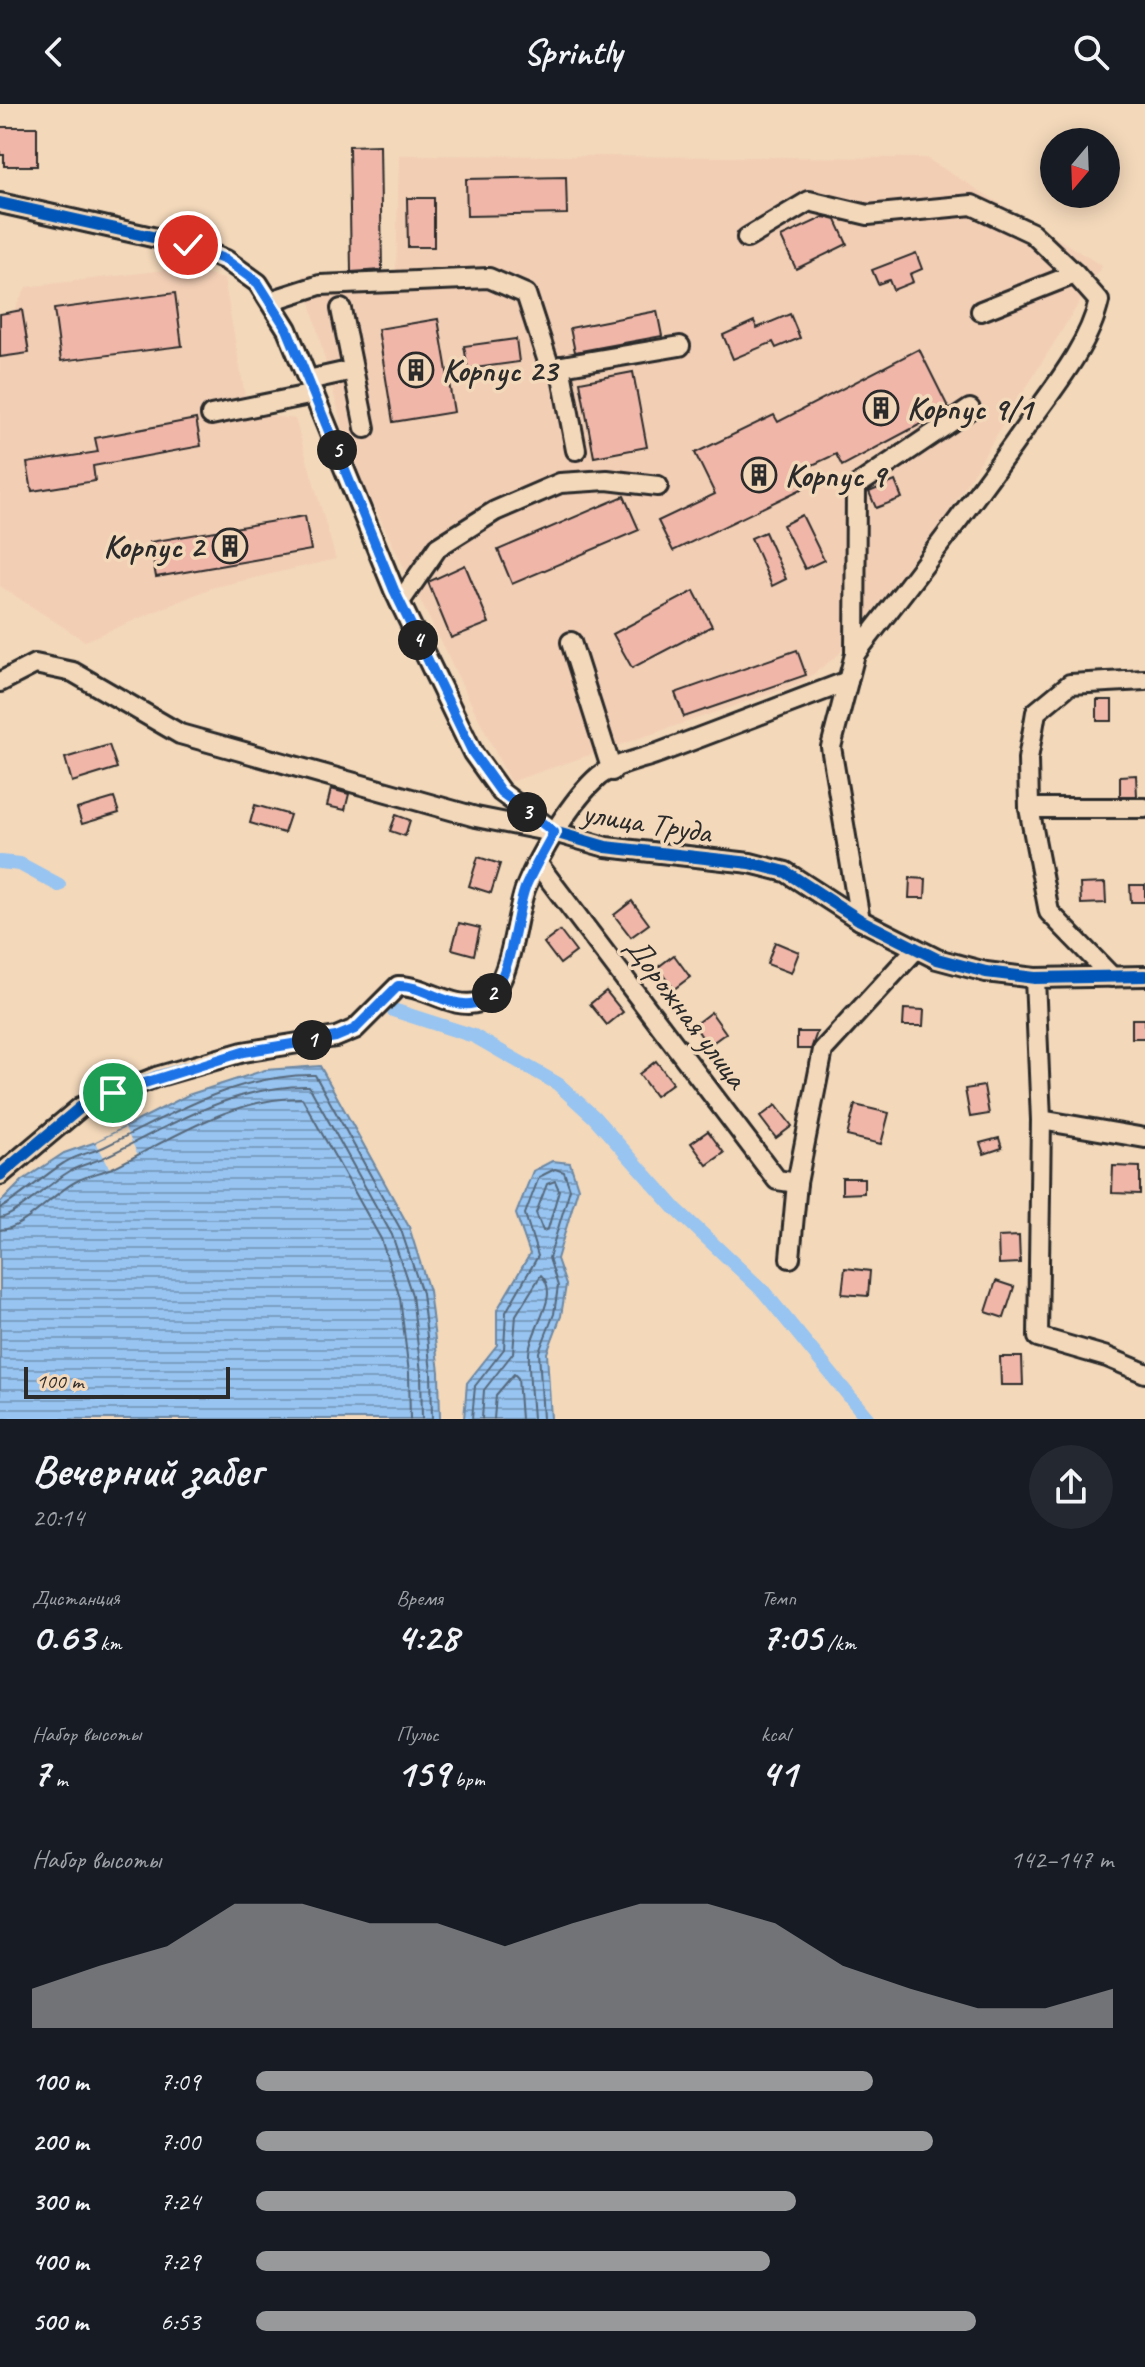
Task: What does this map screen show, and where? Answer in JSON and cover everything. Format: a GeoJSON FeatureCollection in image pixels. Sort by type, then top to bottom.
{"type":"FeatureCollection","features":[{"type":"Feature","properties":{"kind":"street"},"geometry":{"type":"LineString","coordinates":[[747,238],[809,201],[868,215],[972,205],[1032,233],[1099,301],[1095,318],[1052,390],[962,517],[855,654]]}},
{"type":"Feature","properties":{"kind":"street","name":"улица Труда"},"geometry":{"type":"LineString","coordinates":[[0,203],[188,245],[226,260],[258,283],[287,329],[400,602],[473,753],[501,792],[554,832],[606,847],[750,863],[786,872],[860,920],[916,949],[937,959],[986,972],[1035,978],[1145,976]]}},
{"type":"Feature","properties":{"kind":"street"},"geometry":{"type":"LineString","coordinates":[[981,311],[1075,274]]}},
{"type":"Feature","properties":{"kind":"street"},"geometry":{"type":"LineString","coordinates":[[270,301],[320,285],[489,278],[526,294],[550,368],[680,346]]}},
{"type":"Feature","properties":{"kind":"street"},"geometry":{"type":"LineString","coordinates":[[341,309],[365,428]]}},
{"type":"Feature","properties":{"kind":"street"},"geometry":{"type":"LineString","coordinates":[[560,366],[576,450]]}},
{"type":"Feature","properties":{"kind":"street"},"geometry":{"type":"LineString","coordinates":[[211,415],[311,387],[353,370]]}},
{"type":"Feature","properties":{"kind":"street"},"geometry":{"type":"LineString","coordinates":[[860,920],[831,747],[855,654],[856,486],[970,409]]}},
{"type":"Feature","properties":{"kind":"street"},"geometry":{"type":"LineString","coordinates":[[400,602],[438,547],[495,511],[560,483],[607,480],[658,486]]}},
{"type":"Feature","properties":{"kind":"street"},"geometry":{"type":"LineString","coordinates":[[571,642],[612,771]]}},
{"type":"Feature","properties":{"kind":"street"},"geometry":{"type":"LineString","coordinates":[[0,682],[35,664],[73,672],[180,734],[476,817],[554,832]]}},
{"type":"Feature","properties":{"kind":"street"},"geometry":{"type":"LineString","coordinates":[[1112,977],[1049,912],[1029,808],[1028,759],[1036,712],[1070,684],[1145,680]]}},
{"type":"Feature","properties":{"kind":"street"},"geometry":{"type":"LineString","coordinates":[[0,1175],[81,1107],[156,1077],[243,1052],[336,1037],[355,1029],[398,986],[410,986],[466,1004],[483,1001],[506,968],[525,888],[537,863],[554,832],[600,775],[848,681]]}},
{"type":"Feature","properties":{"kind":"street"},"geometry":{"type":"LineString","coordinates":[[1029,808],[1145,808]]}},
{"type":"Feature","properties":{"kind":"street","name":"Дорожная улица"},"geometry":{"type":"LineString","coordinates":[[537,863],[777,1180],[797,1183]]}},
{"type":"Feature","properties":{"kind":"street"},"geometry":{"type":"LineString","coordinates":[[790,1258],[797,1183],[823,1050],[916,949]]}},
{"type":"Feature","properties":{"kind":"street"},"geometry":{"type":"LineString","coordinates":[[1035,978],[1041,1120],[1038,1337],[1107,1357],[1145,1373]]}},
{"type":"Feature","properties":{"kind":"street"},"geometry":{"type":"LineString","coordinates":[[1041,1120],[1145,1138]]}},
{"type":"Feature","properties":{"kind":"shaded area"},"geometry":{"type":"Polygon","coordinates":[[[399,155],[926,158],[1102,266],[947,515],[839,654],[802,683],[510,782],[351,460],[303,275],[351,272],[396,275],[399,155]]]}},
{"type":"Feature","properties":{"kind":"shaded area"},"geometry":{"type":"Polygon","coordinates":[[[182,268],[224,279],[248,413],[295,419],[336,559],[211,588],[85,641],[0,586],[0,313],[14,311],[26,287],[182,268]]]}},
{"type":"Feature","properties":{"kind":"water"},"geometry":{"type":"Polygon","coordinates":[[[320,1066],[409,1227],[429,1291],[439,1372],[440,1419],[0,1419],[0,1203],[23,1180],[64,1153],[96,1142],[188,1095],[265,1070],[320,1066]]]}},
{"type":"Feature","properties":{"kind":"water"},"geometry":{"type":"Polygon","coordinates":[[[552,1161],[570,1163],[578,1188],[557,1259],[566,1285],[561,1316],[547,1353],[551,1419],[464,1419],[467,1383],[497,1345],[497,1310],[530,1254],[516,1214],[533,1171],[552,1161]]]}},
{"type":"Feature","properties":{"kind":"pier"},"geometry":{"type":"Polygon","coordinates":[[[125,1128],[138,1155],[110,1169],[96,1142],[125,1128]]]}},
{"type":"Feature","properties":{"kind":"building"},"geometry":{"type":"Polygon","coordinates":[[[0,127],[37,127],[37,166],[4,166],[4,155],[0,155],[0,127]]]}},
{"type":"Feature","properties":{"kind":"building"},"geometry":{"type":"Polygon","coordinates":[[[380,145],[382,270],[351,272],[349,146],[380,145]]]}},
{"type":"Feature","properties":{"kind":"building"},"geometry":{"type":"Polygon","coordinates":[[[566,177],[567,214],[467,216],[466,179],[566,177]]]}},
{"type":"Feature","properties":{"kind":"building"},"geometry":{"type":"Polygon","coordinates":[[[407,198],[434,198],[434,247],[408,247],[407,198]]]}},
{"type":"Feature","properties":{"kind":"building"},"geometry":{"type":"Polygon","coordinates":[[[824,217],[836,220],[847,244],[796,269],[781,237],[824,217]]]}},
{"type":"Feature","properties":{"kind":"building"},"geometry":{"type":"Polygon","coordinates":[[[916,253],[922,269],[910,274],[913,282],[893,290],[889,280],[878,284],[872,270],[916,253]]]}},
{"type":"Feature","properties":{"kind":"building"},"geometry":{"type":"Polygon","coordinates":[[[175,293],[182,346],[61,361],[54,309],[175,293]]]}},
{"type":"Feature","properties":{"kind":"building"},"geometry":{"type":"Polygon","coordinates":[[[22,310],[29,353],[0,357],[0,314],[22,310]]]}},
{"type":"Feature","properties":{"kind":"building"},"geometry":{"type":"Polygon","coordinates":[[[657,311],[662,336],[575,352],[570,328],[657,311]]]}},
{"type":"Feature","properties":{"kind":"building"},"geometry":{"type":"Polygon","coordinates":[[[790,314],[800,338],[776,348],[773,342],[733,359],[723,335],[754,321],[757,328],[790,314]]]}},
{"type":"Feature","properties":{"kind":"building","name":"Корпус 23"},"geometry":{"type":"Polygon","coordinates":[[[438,319],[454,412],[393,422],[378,329],[438,319]]]}},
{"type":"Feature","properties":{"kind":"building"},"geometry":{"type":"Polygon","coordinates":[[[516,339],[519,362],[468,369],[464,346],[516,339]]]}},
{"type":"Feature","properties":{"kind":"building"},"geometry":{"type":"Polygon","coordinates":[[[919,349],[949,409],[842,466],[836,454],[808,467],[816,482],[673,551],[658,521],[715,494],[695,453],[774,415],[778,422],[919,349]]]}},
{"type":"Feature","properties":{"kind":"building"},"geometry":{"type":"Polygon","coordinates":[[[633,372],[647,447],[594,457],[580,382],[633,372]]]}},
{"type":"Feature","properties":{"kind":"building"},"geometry":{"type":"Polygon","coordinates":[[[196,419],[201,446],[93,466],[95,481],[32,491],[27,463],[98,452],[95,438],[196,419]]]}},
{"type":"Feature","properties":{"kind":"building"},"geometry":{"type":"Polygon","coordinates":[[[895,481],[902,498],[876,508],[869,492],[895,481]]]}},
{"type":"Feature","properties":{"kind":"building"},"geometry":{"type":"Polygon","coordinates":[[[624,496],[639,530],[512,584],[498,550],[624,496]]]}},
{"type":"Feature","properties":{"kind":"building"},"geometry":{"type":"Polygon","coordinates":[[[802,515],[824,560],[805,569],[783,525],[802,515]]]}},
{"type":"Feature","properties":{"kind":"building","name":"Корпус 2"},"geometry":{"type":"Polygon","coordinates":[[[305,516],[311,550],[156,577],[150,542],[305,516]]]}},
{"type":"Feature","properties":{"kind":"building"},"geometry":{"type":"Polygon","coordinates":[[[765,532],[786,579],[772,586],[751,538],[765,532]]]}},
{"type":"Feature","properties":{"kind":"building"},"geometry":{"type":"Polygon","coordinates":[[[465,565],[489,623],[451,638],[428,582],[465,565]]]}},
{"type":"Feature","properties":{"kind":"building"},"geometry":{"type":"Polygon","coordinates":[[[694,591],[712,626],[632,668],[613,634],[694,591]]]}},
{"type":"Feature","properties":{"kind":"building"},"geometry":{"type":"Polygon","coordinates":[[[797,650],[806,675],[684,717],[675,693],[797,650]]]}},
{"type":"Feature","properties":{"kind":"building"},"geometry":{"type":"Polygon","coordinates":[[[1097,700],[1112,700],[1112,721],[1097,721],[1097,700]]]}},
{"type":"Feature","properties":{"kind":"building"},"geometry":{"type":"Polygon","coordinates":[[[109,745],[117,768],[72,782],[65,758],[109,745]]]}},
{"type":"Feature","properties":{"kind":"building"},"geometry":{"type":"Polygon","coordinates":[[[1136,775],[1137,796],[1120,796],[1120,776],[1136,775]]]}},
{"type":"Feature","properties":{"kind":"building"},"geometry":{"type":"Polygon","coordinates":[[[331,789],[349,794],[345,810],[327,806],[331,789]]]}},
{"type":"Feature","properties":{"kind":"building"},"geometry":{"type":"Polygon","coordinates":[[[114,798],[119,813],[82,824],[77,809],[114,798]]]}},
{"type":"Feature","properties":{"kind":"building"},"geometry":{"type":"Polygon","coordinates":[[[255,805],[290,815],[284,833],[250,823],[255,805]]]}},
{"type":"Feature","properties":{"kind":"building"},"geometry":{"type":"Polygon","coordinates":[[[396,815],[410,820],[405,836],[390,831],[396,815]]]}},
{"type":"Feature","properties":{"kind":"building"},"geometry":{"type":"Polygon","coordinates":[[[478,857],[500,864],[491,893],[469,886],[478,857]]]}},
{"type":"Feature","properties":{"kind":"building"},"geometry":{"type":"Polygon","coordinates":[[[910,878],[926,879],[925,898],[909,898],[910,878]]]}},
{"type":"Feature","properties":{"kind":"building"},"geometry":{"type":"Polygon","coordinates":[[[1105,883],[1106,903],[1081,904],[1080,884],[1105,883]]]}},
{"type":"Feature","properties":{"kind":"building"},"geometry":{"type":"Polygon","coordinates":[[[1130,885],[1145,885],[1145,902],[1131,902],[1130,885]]]}},
{"type":"Feature","properties":{"kind":"building"},"geometry":{"type":"Polygon","coordinates":[[[632,901],[649,924],[631,937],[614,915],[632,901]]]}},
{"type":"Feature","properties":{"kind":"building"},"geometry":{"type":"Polygon","coordinates":[[[459,923],[480,928],[474,955],[452,949],[459,923]]]}},
{"type":"Feature","properties":{"kind":"building"},"geometry":{"type":"Polygon","coordinates":[[[560,931],[576,952],[560,964],[544,943],[560,931]]]}},
{"type":"Feature","properties":{"kind":"building"},"geometry":{"type":"Polygon","coordinates":[[[775,942],[799,952],[791,973],[767,964],[775,942]]]}},
{"type":"Feature","properties":{"kind":"building"},"geometry":{"type":"Polygon","coordinates":[[[674,955],[690,977],[674,989],[657,968],[674,955]]]}},
{"type":"Feature","properties":{"kind":"building"},"geometry":{"type":"Polygon","coordinates":[[[606,991],[623,1012],[607,1025],[590,1004],[606,991]]]}},
{"type":"Feature","properties":{"kind":"building"},"geometry":{"type":"Polygon","coordinates":[[[904,1009],[924,1010],[923,1026],[903,1026],[904,1009]]]}},
{"type":"Feature","properties":{"kind":"building"},"geometry":{"type":"Polygon","coordinates":[[[711,1012],[726,1033],[708,1046],[694,1025],[711,1012]]]}},
{"type":"Feature","properties":{"kind":"building"},"geometry":{"type":"Polygon","coordinates":[[[1132,1019],[1145,1019],[1145,1038],[1132,1038],[1132,1019]]]}},
{"type":"Feature","properties":{"kind":"building"},"geometry":{"type":"Polygon","coordinates":[[[797,1032],[817,1032],[811,1049],[797,1049],[797,1032]]]}},
{"type":"Feature","properties":{"kind":"building"},"geometry":{"type":"Polygon","coordinates":[[[656,1061],[673,1083],[655,1096],[639,1074],[656,1061]]]}},
{"type":"Feature","properties":{"kind":"building"},"geometry":{"type":"Polygon","coordinates":[[[984,1086],[989,1114],[970,1117],[965,1089],[984,1086]]]}},
{"type":"Feature","properties":{"kind":"building"},"geometry":{"type":"Polygon","coordinates":[[[776,1105],[792,1126],[776,1138],[760,1117],[776,1105]]]}},
{"type":"Feature","properties":{"kind":"building"},"geometry":{"type":"Polygon","coordinates":[[[855,1105],[889,1113],[881,1144],[847,1136],[855,1105]]]}},
{"type":"Feature","properties":{"kind":"building"},"geometry":{"type":"Polygon","coordinates":[[[708,1131],[724,1153],[707,1165],[691,1143],[708,1131]]]}},
{"type":"Feature","properties":{"kind":"building"},"geometry":{"type":"Polygon","coordinates":[[[999,1138],[1002,1148],[984,1154],[980,1143],[999,1138]]]}},
{"type":"Feature","properties":{"kind":"building"},"geometry":{"type":"Polygon","coordinates":[[[1113,1166],[1140,1167],[1140,1194],[1112,1193],[1113,1166]]]}},
{"type":"Feature","properties":{"kind":"building"},"geometry":{"type":"Polygon","coordinates":[[[842,1178],[864,1178],[864,1193],[842,1194],[842,1178]]]}},
{"type":"Feature","properties":{"kind":"building"},"geometry":{"type":"Polygon","coordinates":[[[1019,1236],[1020,1263],[999,1264],[998,1237],[1019,1236]]]}},
{"type":"Feature","properties":{"kind":"building"},"geometry":{"type":"Polygon","coordinates":[[[845,1268],[870,1271],[868,1296],[842,1294],[845,1268]]]}},
{"type":"Feature","properties":{"kind":"building"},"geometry":{"type":"Polygon","coordinates":[[[996,1281],[1014,1287],[1004,1318],[986,1312],[996,1281]]]}},
{"type":"Feature","properties":{"kind":"building"},"geometry":{"type":"Polygon","coordinates":[[[1000,1357],[1022,1357],[1023,1385],[1001,1385],[1000,1357]]]}},
{"type":"Feature","properties":{"kind":"waterway"},"geometry":{"type":"LineString","coordinates":[[0,862],[20,864],[59,885]]}},
{"type":"Feature","properties":{"kind":"waterway"},"geometry":{"type":"LineString","coordinates":[[393,1010],[474,1036],[558,1084],[594,1117],[675,1208],[764,1292],[868,1419]]}},
{"type":"Feature","properties":{"kind":"cycle path"},"geometry":{"type":"LineString","coordinates":[[0,203],[188,245],[226,260],[258,283],[287,329],[394,590],[473,753],[501,792],[554,832],[606,847],[750,863],[786,872],[860,920],[937,959],[986,972],[1035,978],[1145,976]]}},
{"type":"Feature","properties":{"kind":"cycle path"},"geometry":{"type":"LineString","coordinates":[[0,1175],[81,1107],[156,1077],[243,1052],[336,1037],[355,1029],[398,986],[460,1004],[484,999],[503,974],[525,888],[554,832]]}},
{"type":"Feature","properties":{"kind":"place","name":"Корпус 23"},"geometry":{"type":"Point","coordinates":[416,370]}},
{"type":"Feature","properties":{"kind":"place","name":"Корпус 9/1"},"geometry":{"type":"Point","coordinates":[881,408]}},
{"type":"Feature","properties":{"kind":"place","name":"Корпус 9"},"geometry":{"type":"Point","coordinates":[759,475]}},
{"type":"Feature","properties":{"kind":"place","name":"Корпус 2"},"geometry":{"type":"Point","coordinates":[230,546]}},
{"type":"Feature","properties":{"kind":"route"},"geometry":{"type":"LineString","coordinates":[[113,1093],[243,1052],[336,1037],[355,1029],[398,986],[410,986],[466,1004],[483,1001],[506,968],[525,888],[554,832],[501,792],[473,753],[394,590],[287,329],[258,283],[226,260],[188,245]]}}]}
